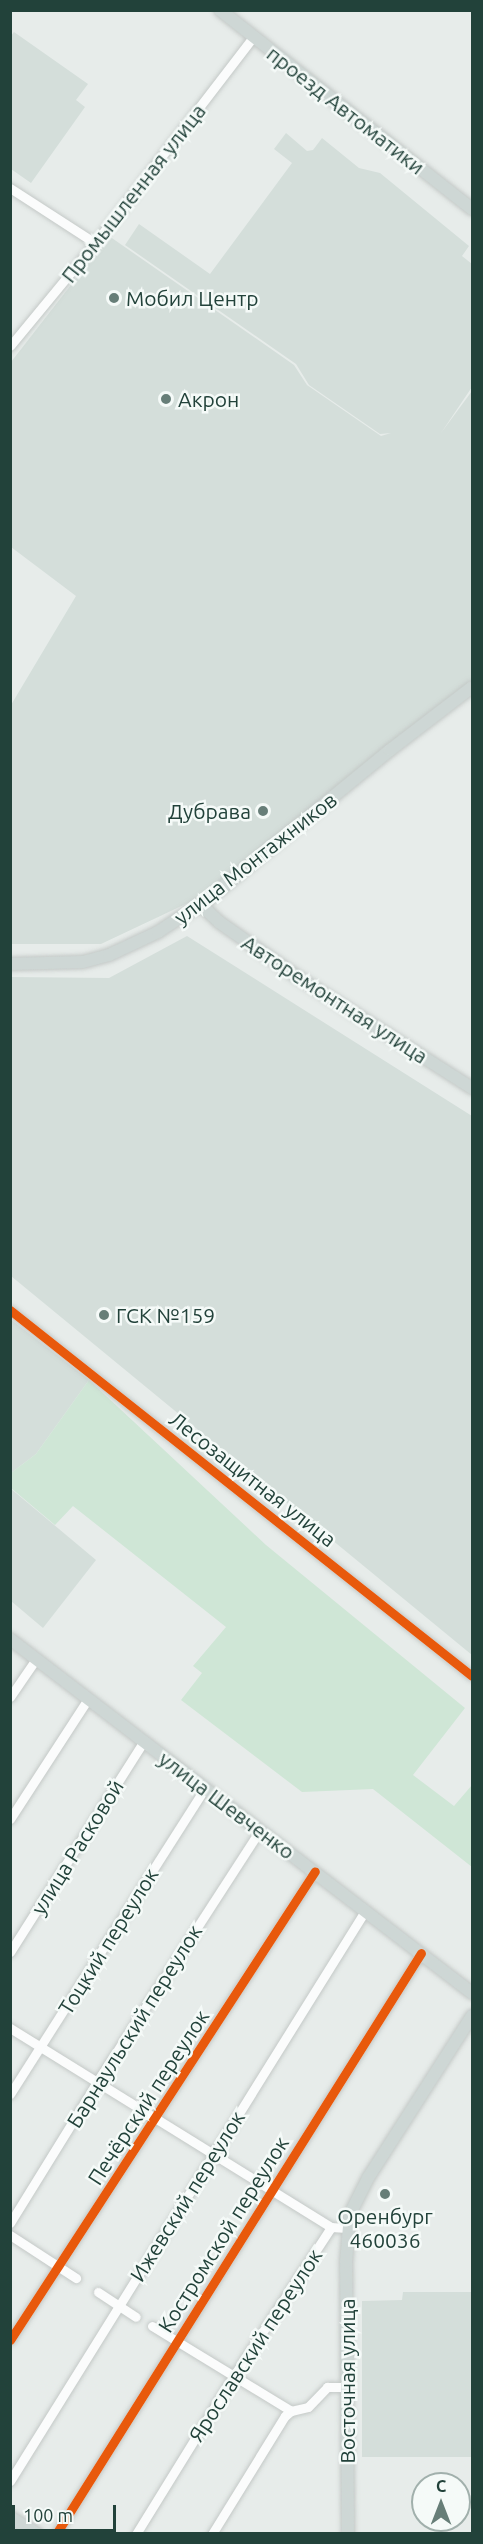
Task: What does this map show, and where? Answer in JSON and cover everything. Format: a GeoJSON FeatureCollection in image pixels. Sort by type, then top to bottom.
{"type":"FeatureCollection","features":[{"type":"Feature","properties":{"kind":"main road","name":"проезд Автоматики"},"geometry":{"type":"LineString","coordinates":[[220,10],[472,209]]}},
{"type":"Feature","properties":{"kind":"main road","name":"улица Монтажников"},"geometry":{"type":"LineString","coordinates":[[10,964],[83,962],[109,955],[158,932],[201,905],[390,750],[472,687]]}},
{"type":"Feature","properties":{"kind":"main road","name":"Авторемонтная улица"},"geometry":{"type":"LineString","coordinates":[[201,905],[219,922],[318,991],[472,1088]]}},
{"type":"Feature","properties":{"kind":"main road","name":"улица Шевченко"},"geometry":{"type":"LineString","coordinates":[[10,1639],[315,1871],[472,1994]]}},
{"type":"Feature","properties":{"kind":"main road"},"geometry":{"type":"LineString","coordinates":[[347,2228],[355,2201],[368,2178],[472,2016]]}},
{"type":"Feature","properties":{"kind":"main road","name":"Восточная улица"},"geometry":{"type":"LineString","coordinates":[[347,2228],[348,2534]]}},
{"type":"Feature","properties":{"kind":"main road"},"geometry":{"type":"LineString","coordinates":[[10,2517],[37,2534]]}},
{"type":"Feature","properties":{"kind":"street","name":"Промышленная улица"},"geometry":{"type":"LineString","coordinates":[[10,346],[95,243],[254,37]]}},
{"type":"Feature","properties":{"kind":"street"},"geometry":{"type":"LineString","coordinates":[[10,188],[95,243]]}},
{"type":"Feature","properties":{"kind":"street","name":"Лесозащитная улица"},"geometry":{"type":"LineString","coordinates":[[10,1310],[472,1676]]}},
{"type":"Feature","properties":{"kind":"street"},"geometry":{"type":"LineString","coordinates":[[10,1697],[36,1659]]}},
{"type":"Feature","properties":{"kind":"street"},"geometry":{"type":"LineString","coordinates":[[10,1819],[88,1699]]}},
{"type":"Feature","properties":{"kind":"street","name":"улица Расковой"},"geometry":{"type":"LineString","coordinates":[[10,1952],[144,1741]]}},
{"type":"Feature","properties":{"kind":"street","name":"Тоцкий переулок"},"geometry":{"type":"LineString","coordinates":[[10,2094],[205,1788]]}},
{"type":"Feature","properties":{"kind":"street","name":"Барнаульский переулок"},"geometry":{"type":"LineString","coordinates":[[10,2223],[97,2082],[260,1830]]}},
{"type":"Feature","properties":{"kind":"street","name":"Печёрский переулок"},"geometry":{"type":"LineString","coordinates":[[10,2340],[315,1871]]}},
{"type":"Feature","properties":{"kind":"street","name":"Ижевский переулок"},"geometry":{"type":"LineString","coordinates":[[10,2481],[365,1911]]}},
{"type":"Feature","properties":{"kind":"street","name":"Костромской переулок"},"geometry":{"type":"LineString","coordinates":[[56,2534],[420,1953]]}},
{"type":"Feature","properties":{"kind":"street"},"geometry":{"type":"LineString","coordinates":[[10,2028],[331,2227]]}},
{"type":"Feature","properties":{"kind":"street","name":"Ярославский переулок"},"geometry":{"type":"LineString","coordinates":[[136,2534],[233,2377],[331,2227],[347,2228]]}},
{"type":"Feature","properties":{"kind":"street"},"geometry":{"type":"LineString","coordinates":[[10,2235],[76,2278]]}},
{"type":"Feature","properties":{"kind":"street"},"geometry":{"type":"LineString","coordinates":[[98,2292],[136,2317]]}},
{"type":"Feature","properties":{"kind":"street"},"geometry":{"type":"LineString","coordinates":[[152,2326],[291,2411],[301,2411],[308,2407],[327,2387],[346,2386]]}},
{"type":"Feature","properties":{"kind":"street"},"geometry":{"type":"LineString","coordinates":[[212,2534],[285,2416],[291,2411]]}},
{"type":"Feature","properties":{"kind":"shaded area"},"geometry":{"type":"Polygon","coordinates":[[[14,32],[88,84],[76,100],[85,107],[31,183],[11,169],[10,37],[14,32]]]}},
{"type":"Feature","properties":{"kind":"shaded area"},"geometry":{"type":"Polygon","coordinates":[[[286,133],[307,151],[313,150],[322,138],[359,168],[380,173],[469,246],[462,256],[472,264],[472,387],[441,433],[472,391],[472,682],[209,893],[101,944],[11,944],[11,705],[76,596],[11,547],[11,362],[109,236],[294,365],[307,385],[381,436],[391,433],[380,434],[309,385],[296,364],[125,245],[139,224],[210,274],[292,163],[274,149],[286,133]]]}},
{"type":"Feature","properties":{"kind":"shaded area"},"geometry":{"type":"Polygon","coordinates":[[[187,936],[472,1116],[472,1655],[11,1276],[11,977],[109,978],[187,936]]]}},
{"type":"Feature","properties":{"kind":"shaded area"},"geometry":{"type":"Polygon","coordinates":[[[10,1319],[89,1380],[36,1454],[11,1473],[10,1319]]]}},
{"type":"Feature","properties":{"kind":"shaded area"},"geometry":{"type":"Polygon","coordinates":[[[10,1488],[96,1560],[43,1628],[11,1601],[10,1488]]]}},
{"type":"Feature","properties":{"kind":"shaded area"},"geometry":{"type":"Polygon","coordinates":[[[403,2292],[472,2292],[472,2457],[362,2457],[362,2301],[402,2300],[403,2292]]]}},
{"type":"Feature","properties":{"kind":"green space"},"geometry":{"type":"Polygon","coordinates":[[[89,1380],[266,1545],[465,1708],[413,1775],[454,1806],[472,1785],[472,1867],[373,1789],[302,1792],[181,1700],[202,1673],[193,1666],[226,1627],[73,1506],[55,1525],[11,1488],[11,1473],[36,1454],[89,1380]]]}},
{"type":"Feature","properties":{"kind":"cycle path"},"geometry":{"type":"LineString","coordinates":[[10,1310],[472,1676]]}},
{"type":"Feature","properties":{"kind":"cycle path"},"geometry":{"type":"LineString","coordinates":[[10,2340],[315,1871]]}},
{"type":"Feature","properties":{"kind":"cycle path"},"geometry":{"type":"LineString","coordinates":[[56,2534],[421,1953]]}},
{"type":"Feature","properties":{"kind":"place","name":"Мобил Центр"},"geometry":{"type":"Point","coordinates":[114,298]}},
{"type":"Feature","properties":{"kind":"place","name":"Акрон"},"geometry":{"type":"Point","coordinates":[166,399]}},
{"type":"Feature","properties":{"kind":"place","name":"Дубрава"},"geometry":{"type":"Point","coordinates":[263,811]}},
{"type":"Feature","properties":{"kind":"place","name":"ГСК №159"},"geometry":{"type":"Point","coordinates":[104,1315]}},
{"type":"Feature","properties":{"kind":"place","name":"Оренбург 460036"},"geometry":{"type":"Point","coordinates":[385,2194]}}]}
